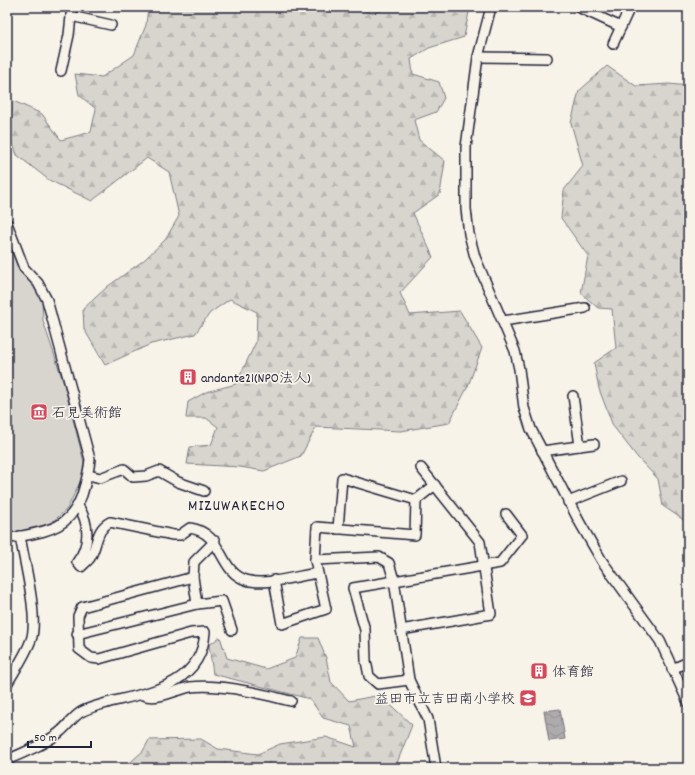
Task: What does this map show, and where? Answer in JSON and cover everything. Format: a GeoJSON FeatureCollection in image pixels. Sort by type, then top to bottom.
{"type":"FeatureCollection","features":[{"type":"Feature","properties":{"kind":"street"},"geometry":{"type":"LineString","coordinates":[[491,7],[478,57],[466,147],[466,209],[469,234],[475,257],[515,350],[524,408],[531,429],[568,502],[602,561],[643,616],[660,642],[688,702]]}},
{"type":"Feature","properties":{"kind":"street"},"geometry":{"type":"LineString","coordinates":[[613,44],[630,7]]}},
{"type":"Feature","properties":{"kind":"street"},"geometry":{"type":"LineString","coordinates":[[580,8],[621,27]]}},
{"type":"Feature","properties":{"kind":"street"},"geometry":{"type":"LineString","coordinates":[[60,71],[69,35],[72,12],[111,25]]}},
{"type":"Feature","properties":{"kind":"street"},"geometry":{"type":"LineString","coordinates":[[478,57],[547,58]]}},
{"type":"Feature","properties":{"kind":"street"},"geometry":{"type":"LineString","coordinates":[[7,223],[24,268],[38,283],[47,300],[90,459],[89,475],[78,506],[72,516],[64,523],[43,531],[7,539]]}},
{"type":"Feature","properties":{"kind":"street"},"geometry":{"type":"LineString","coordinates":[[503,321],[584,308]]}},
{"type":"Feature","properties":{"kind":"street"},"geometry":{"type":"LineString","coordinates":[[573,396],[580,446]]}},
{"type":"Feature","properties":{"kind":"street"},"geometry":{"type":"LineString","coordinates":[[542,451],[594,444]]}},
{"type":"Feature","properties":{"kind":"street"},"geometry":{"type":"LineString","coordinates":[[401,630],[491,614],[480,542],[421,468]]}},
{"type":"Feature","properties":{"kind":"street"},"geometry":{"type":"LineString","coordinates":[[89,475],[100,478],[124,469],[133,477],[146,476],[159,471],[178,482],[204,491]]}},
{"type":"Feature","properties":{"kind":"street"},"geometry":{"type":"LineString","coordinates":[[338,529],[342,478],[416,500]]}},
{"type":"Feature","properties":{"kind":"street"},"geometry":{"type":"LineString","coordinates":[[568,502],[620,481]]}},
{"type":"Feature","properties":{"kind":"street"},"geometry":{"type":"LineString","coordinates":[[416,500],[435,485]]}},
{"type":"Feature","properties":{"kind":"street"},"geometry":{"type":"LineString","coordinates":[[274,580],[282,624],[326,609],[315,560],[317,527],[415,535],[416,500]]}},
{"type":"Feature","properties":{"kind":"street"},"geometry":{"type":"LineString","coordinates":[[78,506],[85,516],[87,542],[83,555],[77,562],[81,567],[90,558],[99,531],[104,525],[110,522],[173,535],[180,535],[190,528],[199,529],[215,542],[234,574],[246,580],[256,582],[317,573]]}},
{"type":"Feature","properties":{"kind":"street"},"geometry":{"type":"LineString","coordinates":[[409,680],[378,684],[369,676],[366,661],[365,630],[353,588],[500,563],[522,535],[506,514]]}},
{"type":"Feature","properties":{"kind":"street"},"geometry":{"type":"LineString","coordinates":[[7,684],[31,639],[33,626],[32,610],[20,536]]}},
{"type":"Feature","properties":{"kind":"street"},"geometry":{"type":"LineString","coordinates":[[197,604],[193,577],[194,562],[215,542]]}},
{"type":"Feature","properties":{"kind":"street"},"geometry":{"type":"LineString","coordinates":[[315,560],[379,557],[389,563],[394,580],[409,680],[428,719],[436,768]]}},
{"type":"Feature","properties":{"kind":"street"},"geometry":{"type":"LineString","coordinates":[[7,760],[25,752],[60,732],[81,712],[169,685],[184,676],[191,669],[204,645],[204,632],[191,633],[99,659],[91,658],[79,649],[77,634],[78,616],[82,607],[193,577]]}},
{"type":"Feature","properties":{"kind":"street"},"geometry":{"type":"LineString","coordinates":[[77,634],[197,604],[222,601],[232,630]]}},
{"type":"Feature","properties":{"kind":"street"},"geometry":{"type":"LineString","coordinates":[[672,669],[688,662]]}},
{"type":"Feature","properties":{"kind":"street"},"geometry":{"type":"LineString","coordinates":[[141,694],[148,697],[207,686],[291,701]]}},
{"type":"Feature","properties":{"kind":"green space"},"geometry":{"type":"Polygon","coordinates":[[[148,7],[350,7],[372,13],[394,7],[470,7],[464,37],[429,48],[411,59],[413,74],[439,82],[444,98],[436,112],[414,120],[419,140],[445,161],[440,194],[413,213],[433,257],[400,293],[410,315],[460,311],[482,348],[468,386],[449,423],[401,431],[316,427],[301,456],[264,471],[240,467],[187,464],[190,447],[211,445],[218,427],[206,418],[186,418],[188,402],[206,392],[236,384],[256,342],[257,312],[230,299],[210,313],[195,334],[151,344],[105,365],[84,329],[83,309],[107,287],[144,260],[165,240],[179,216],[169,172],[147,158],[92,201],[49,180],[17,155],[7,127],[7,98],[42,114],[61,140],[91,132],[96,109],[79,95],[75,74],[102,77],[134,55],[146,25],[148,7]]]}},
{"type":"Feature","properties":{"kind":"green space"},"geometry":{"type":"Polygon","coordinates":[[[607,66],[636,86],[669,84],[688,86],[688,523],[663,506],[658,479],[638,458],[613,426],[599,389],[594,363],[616,348],[612,309],[598,308],[581,293],[588,256],[561,218],[564,190],[583,166],[571,123],[579,91],[607,66]]]}},
{"type":"Feature","properties":{"kind":"green space","name":"石見美術館"},"geometry":{"type":"Polygon","coordinates":[[[7,240],[19,270],[33,285],[42,300],[43,321],[64,384],[84,462],[83,476],[67,509],[51,523],[35,529],[7,536],[7,240]]]}},
{"type":"Feature","properties":{"kind":"green space"},"geometry":{"type":"Polygon","coordinates":[[[220,637],[227,658],[266,669],[295,658],[302,638],[318,638],[326,658],[331,682],[349,701],[380,695],[412,725],[395,768],[124,768],[143,751],[149,740],[201,739],[218,749],[258,754],[280,744],[326,737],[356,747],[351,726],[323,718],[310,699],[213,674],[209,645],[220,637]]]}},
{"type":"Feature","properties":{"kind":"water"},"geometry":{"type":"Polygon","coordinates":[[[560,709],[565,739],[549,741],[544,711],[560,709]]]}},
{"type":"Feature","properties":{"kind":"place","name":"andante21(NPO法人)"},"geometry":{"type":"Point","coordinates":[188,377]}},
{"type":"Feature","properties":{"kind":"place","name":"石見美術館"},"geometry":{"type":"Point","coordinates":[39,412]}},
{"type":"Feature","properties":{"kind":"place","name":"体育館"},"geometry":{"type":"Point","coordinates":[539,671]}},
{"type":"Feature","properties":{"kind":"place","name":"益田市立吉田南小学校"},"geometry":{"type":"Point","coordinates":[528,698]}},
{"type":"Feature","properties":{"kind":"district","name":"MIZUWAKECHO"},"geometry":{"type":"Point","coordinates":[237,504]}}]}
